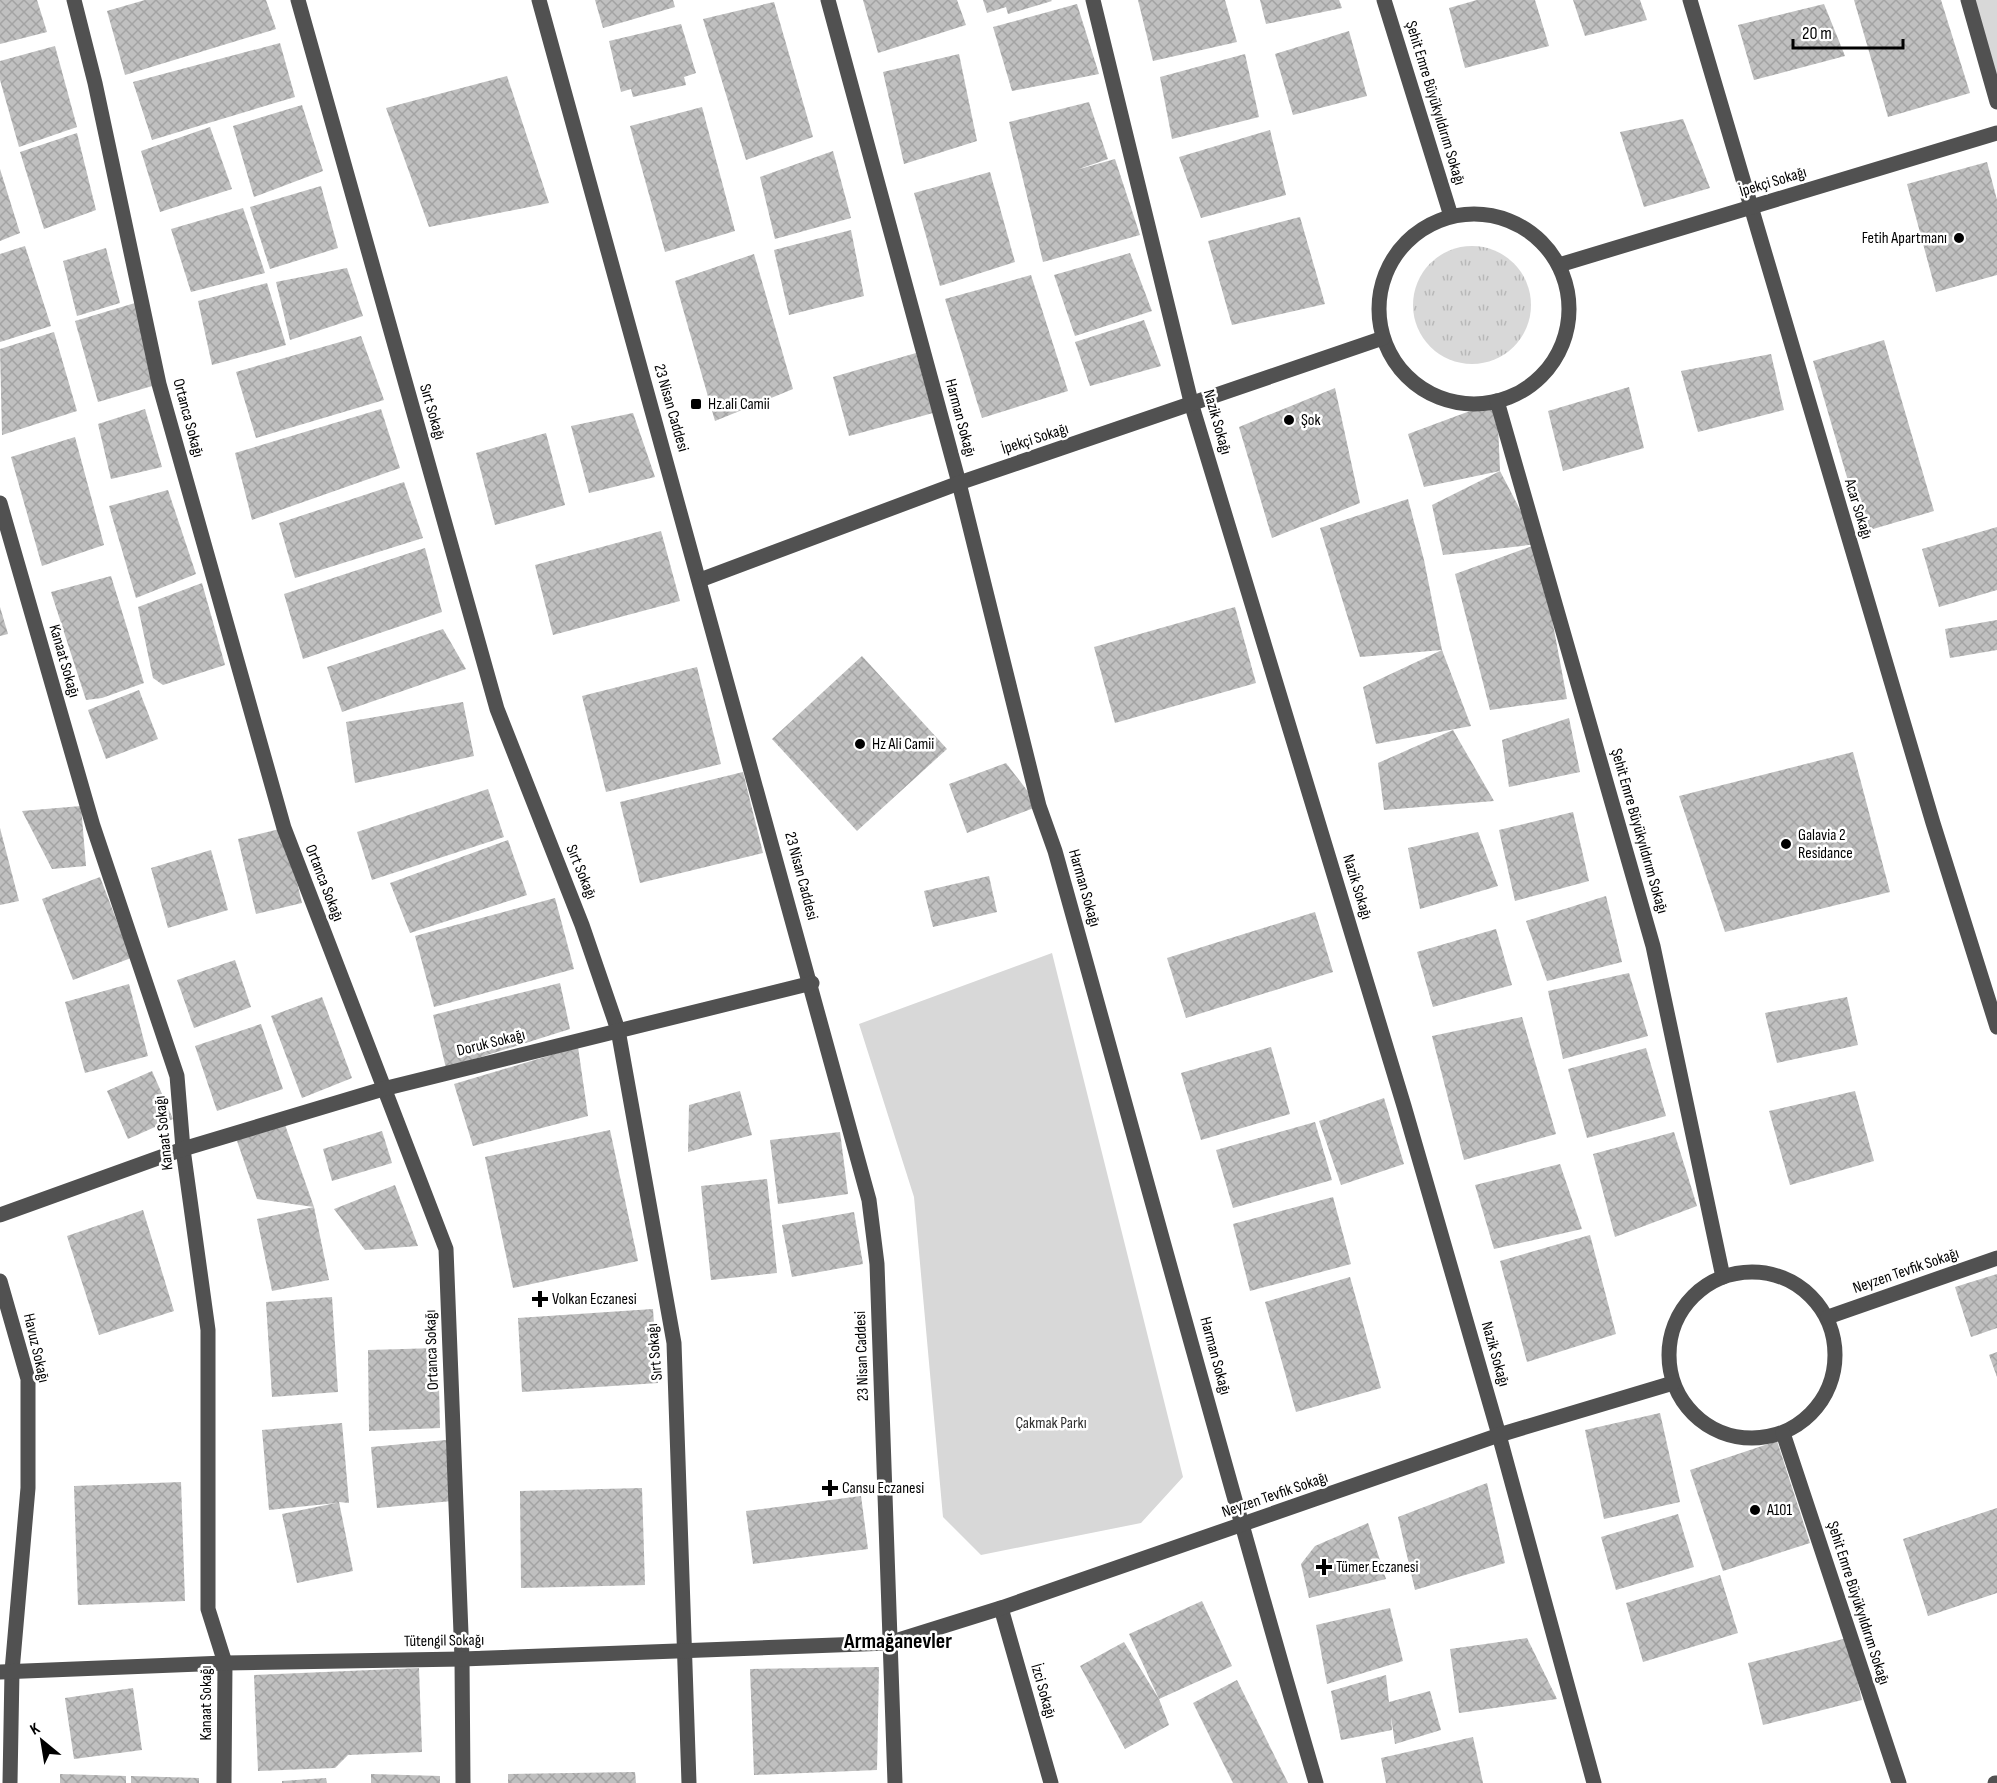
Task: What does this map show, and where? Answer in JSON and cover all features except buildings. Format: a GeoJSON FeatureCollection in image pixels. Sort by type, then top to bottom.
{"type":"FeatureCollection","features":[{"type":"Feature","properties":{"kind":"street","name":"Ortanca Sokağı"},"geometry":{"type":"LineString","coordinates":[[74,0],[95,83],[159,384],[284,828],[446,1249],[462,1659],[463,1783]]}},
{"type":"Feature","properties":{"kind":"street","name":"Sırt Sokağı"},"geometry":{"type":"LineString","coordinates":[[298,0],[497,709],[582,925],[618,1030],[674,1343],[686,1651],[688,1783]]}},
{"type":"Feature","properties":{"kind":"street","name":"23 Nisan Caddesi"},"geometry":{"type":"LineString","coordinates":[[538,0],[812,983],[869,1200],[876,1253],[895,1783]]}},
{"type":"Feature","properties":{"kind":"street","name":"Harman Sokağı"},"geometry":{"type":"LineString","coordinates":[[828,0],[959,483],[1040,806],[1058,862],[1186,1320],[1241,1526],[1316,1783]]}},
{"type":"Feature","properties":{"kind":"street","name":"Nazik Sokağı"},"geometry":{"type":"LineString","coordinates":[[1093,0],[1192,405],[1404,1106],[1499,1435],[1594,1783]]}},
{"type":"Feature","properties":{"kind":"street","name":"Şehit Emre Büyükyıldırım Sokağı"},"geometry":{"type":"LineString","coordinates":[[1384,0],[1451,216]]}},
{"type":"Feature","properties":{"kind":"street","name":"Acar Sokağı"},"geometry":{"type":"LineString","coordinates":[[1690,0],[1750,208],[1997,1027]]}},
{"type":"Feature","properties":{"kind":"street"},"geometry":{"type":"LineString","coordinates":[[1968,0],[1997,102]]}},
{"type":"Feature","properties":{"kind":"street","name":"İpekçi Sokağı"},"geometry":{"type":"LineString","coordinates":[[1559,265],[1997,133]]}},
{"type":"Feature","properties":{"kind":"street"},"geometry":{"type":"LineString","coordinates":[[1480,213],[1512,221],[1539,239],[1559,265],[1569,310],[1563,342],[1546,371],[1527,388],[1497,401],[1455,402],[1424,390],[1399,368],[1383,338],[1378,314],[1382,281],[1397,252],[1421,229],[1451,216],[1480,213]]}},
{"type":"Feature","properties":{"kind":"street","name":"İpekçi Sokağı"},"geometry":{"type":"LineString","coordinates":[[700,580],[959,483],[1383,338]]}},
{"type":"Feature","properties":{"kind":"street","name":"Şehit Emre Büyükyıldırım Sokağı"},"geometry":{"type":"LineString","coordinates":[[1497,401],[1653,946],[1723,1277]]}},
{"type":"Feature","properties":{"kind":"street","name":"Kanaat Sokağı"},"geometry":{"type":"LineString","coordinates":[[0,503],[93,826],[177,1076],[183,1149],[208,1330],[208,1609],[225,1663],[224,1783]]}},
{"type":"Feature","properties":{"kind":"street","name":"Doruk Sokağı"},"geometry":{"type":"LineString","coordinates":[[0,1215],[183,1149],[383,1089],[812,983]]}},
{"type":"Feature","properties":{"kind":"street","name":"Neyzen Tevfik Sokağı"},"geometry":{"type":"LineString","coordinates":[[1828,1317],[1997,1258]]}},
{"type":"Feature","properties":{"kind":"street"},"geometry":{"type":"LineString","coordinates":[[1747,1272],[1771,1274],[1794,1283],[1813,1298],[1828,1317],[1835,1353],[1835,1371],[1825,1398],[1807,1419],[1783,1433],[1757,1439],[1730,1436],[1706,1425],[1686,1407],[1673,1383],[1668,1358],[1672,1332],[1683,1309],[1700,1290],[1723,1277],[1747,1272]]}},
{"type":"Feature","properties":{"kind":"street","name":"Havuz Sokağı"},"geometry":{"type":"LineString","coordinates":[[0,1281],[28,1379],[28,1488],[6,1672],[10,1783]]}},
{"type":"Feature","properties":{"kind":"street","name":"Neyzen Tevfik Sokağı"},"geometry":{"type":"LineString","coordinates":[[889,1643],[1001,1608],[1499,1435],[1673,1383]]}},
{"type":"Feature","properties":{"kind":"street","name":"Şehit Emre Büyükyıldırım Sokağı"},"geometry":{"type":"LineString","coordinates":[[1783,1433],[1899,1783]]}},
{"type":"Feature","properties":{"kind":"street","name":"İzci Sokağı"},"geometry":{"type":"LineString","coordinates":[[1001,1608],[1051,1783]]}},
{"type":"Feature","properties":{"kind":"street","name":"Tütengil Sokağı"},"geometry":{"type":"LineString","coordinates":[[6,1672],[225,1663],[462,1659],[889,1643]]}},
{"type":"Feature","properties":{"kind":"green space"},"geometry":{"type":"Polygon","coordinates":[[[1966,0],[1997,0],[1997,102],[1966,0]]]}},
{"type":"Feature","properties":{"kind":"green space"},"geometry":{"type":"Polygon","coordinates":[[[1472,246],[1495,250],[1514,263],[1527,282],[1531,305],[1527,328],[1514,347],[1495,360],[1472,364],[1449,360],[1430,347],[1417,328],[1413,305],[1417,282],[1430,263],[1449,250],[1472,246]]]}},
{"type":"Feature","properties":{"kind":"green space","name":"Çakmak Parkı"},"geometry":{"type":"Polygon","coordinates":[[[1052,953],[1183,1477],[1141,1523],[981,1555],[943,1517],[914,1197],[859,1024],[1052,953]]]}},
{"type":"Feature","properties":{"kind":"place","name":"Fetih Apartmanı"},"geometry":{"type":"Point","coordinates":[1959,238]}},
{"type":"Feature","properties":{"kind":"place","name":"Hz.ali Camii"},"geometry":{"type":"Point","coordinates":[696,404]}},
{"type":"Feature","properties":{"kind":"place","name":"Şok"},"geometry":{"type":"Point","coordinates":[1289,420]}},
{"type":"Feature","properties":{"kind":"place","name":"Hz Ali Camii"},"geometry":{"type":"Point","coordinates":[860,744]}},
{"type":"Feature","properties":{"kind":"place","name":"Galavia 2 Residance"},"geometry":{"type":"Point","coordinates":[1786,844]}},
{"type":"Feature","properties":{"kind":"place","name":"Volkan Eczanesi"},"geometry":{"type":"Point","coordinates":[540,1299]}},
{"type":"Feature","properties":{"kind":"place","name":"Cansu Eczanesi"},"geometry":{"type":"Point","coordinates":[830,1488]}},
{"type":"Feature","properties":{"kind":"place","name":"A101"},"geometry":{"type":"Point","coordinates":[1755,1510]}},
{"type":"Feature","properties":{"kind":"place","name":"Tümer Eczanesi"},"geometry":{"type":"Point","coordinates":[1324,1567]}},
{"type":"Feature","properties":{"kind":"district","name":"Armağanevler"},"geometry":{"type":"Point","coordinates":[898,1641]}}]}
